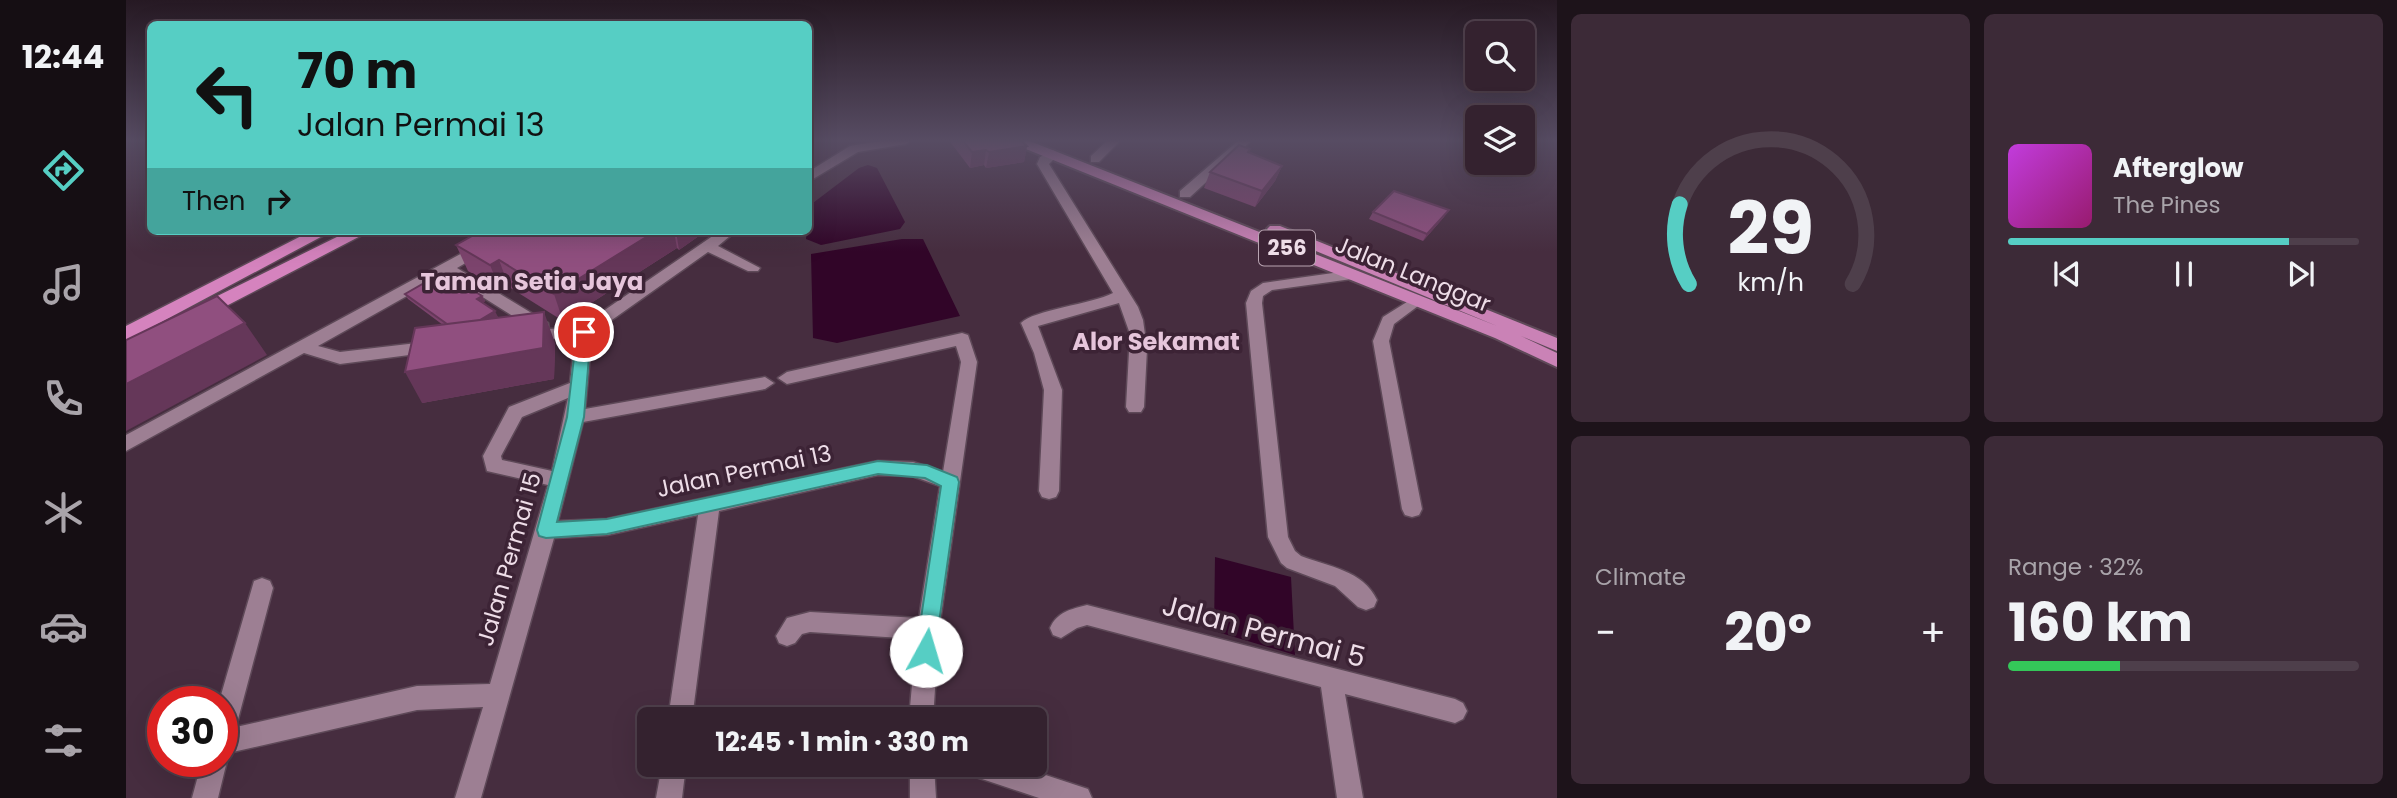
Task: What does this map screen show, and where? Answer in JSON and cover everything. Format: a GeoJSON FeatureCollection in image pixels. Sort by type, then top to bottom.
{"type":"FeatureCollection","features":[{"type":"Feature","properties":{"kind":"highway","name":"Jalan Langgar"},"geometry":{"type":"LineString","coordinates":[[1121,177],[1501,334],[1557,361]]}},
{"type":"Feature","properties":{"kind":"highway","name":"Jalan Langgar"},"geometry":{"type":"LineString","coordinates":[[1142,177],[1479,310],[1557,345]]}},
{"type":"Feature","properties":{"kind":"highway"},"geometry":{"type":"LineString","coordinates":[[126,334],[316,235]]}},
{"type":"Feature","properties":{"kind":"highway"},"geometry":{"type":"LineString","coordinates":[[126,349],[354,235]]}},
{"type":"Feature","properties":{"kind":"street"},"geometry":{"type":"LineString","coordinates":[[1051,177],[1122,295],[1132,307],[1137,325],[1139,354],[1135,407]]}},
{"type":"Feature","properties":{"kind":"street"},"geometry":{"type":"LineString","coordinates":[[1185,194],[1204,177]]}},
{"type":"Feature","properties":{"kind":"street"},"geometry":{"type":"LineString","coordinates":[[126,444],[506,235]]}},
{"type":"Feature","properties":{"kind":"street"},"geometry":{"type":"LineString","coordinates":[[511,338],[584,332],[723,235]]}},
{"type":"Feature","properties":{"kind":"street"},"geometry":{"type":"LineString","coordinates":[[707,246],[753,268]]}},
{"type":"Feature","properties":{"kind":"street"},"geometry":{"type":"LineString","coordinates":[[446,268],[552,333]]}},
{"type":"Feature","properties":{"kind":"street"},"geometry":{"type":"LineString","coordinates":[[1354,275],[1268,286],[1256,294],[1254,303],[1278,537],[1294,562],[1345,579],[1354,585],[1366,600]]}},
{"type":"Feature","properties":{"kind":"street"},"geometry":{"type":"LineString","coordinates":[[1048,491],[1053,390],[1042,353],[1029,323],[1044,317],[1098,306],[1122,295]]}},
{"type":"Feature","properties":{"kind":"street"},"geometry":{"type":"LineString","coordinates":[[1412,509],[1381,341],[1382,328],[1388,319],[1418,300]]}},
{"type":"Feature","properties":{"kind":"street","name":"Jalan Permai 15"},"geometry":{"type":"LineString","coordinates":[[468,798],[546,530],[575,417],[584,332]]}},
{"type":"Feature","properties":{"kind":"street"},"geometry":{"type":"LineString","coordinates":[[787,378],[962,339],[969,362],[928,629],[923,707]]}},
{"type":"Feature","properties":{"kind":"street"},"geometry":{"type":"LineString","coordinates":[[303,347],[331,356],[351,358],[457,344]]}},
{"type":"Feature","properties":{"kind":"street"},"geometry":{"type":"LineString","coordinates":[[575,417],[765,383]]}},
{"type":"Feature","properties":{"kind":"street"},"geometry":{"type":"LineString","coordinates":[[559,480],[494,466],[492,456],[515,412],[578,387]]}},
{"type":"Feature","properties":{"kind":"street","name":"Jalan Permai 13"},"geometry":{"type":"LineString","coordinates":[[546,530],[607,527],[878,468],[913,469],[950,482]]}},
{"type":"Feature","properties":{"kind":"street"},"geometry":{"type":"LineString","coordinates":[[682,707],[710,503]]}},
{"type":"Feature","properties":{"kind":"street"},"geometry":{"type":"LineString","coordinates":[[235,686],[262,588]]}},
{"type":"Feature","properties":{"kind":"street","name":"Jalan Permai 5"},"geometry":{"type":"LineString","coordinates":[[1061,628],[1071,619],[1087,615],[1455,711]]}},
{"type":"Feature","properties":{"kind":"street"},"geometry":{"type":"LineString","coordinates":[[786,636],[795,625],[810,622],[928,629]]}},
{"type":"Feature","properties":{"kind":"street"},"geometry":{"type":"LineString","coordinates":[[1331,679],[1350,798]]}},
{"type":"Feature","properties":{"kind":"street"},"geometry":{"type":"LineString","coordinates":[[238,739],[417,698],[497,695]]}},
{"type":"Feature","properties":{"kind":"street"},"geometry":{"type":"LineString","coordinates":[[205,798],[211,777]]}},
{"type":"Feature","properties":{"kind":"street"},"geometry":{"type":"LineString","coordinates":[[669,798],[672,777]]}},
{"type":"Feature","properties":{"kind":"street"},"geometry":{"type":"LineString","coordinates":[[922,777],[923,798]]}},
{"type":"Feature","properties":{"kind":"street"},"geometry":{"type":"LineString","coordinates":[[1013,777],[1079,798]]}},
{"type":"Feature","properties":{"kind":"shaded area"},"geometry":{"type":"Polygon","coordinates":[[[847,177],[882,177],[905,222],[900,229],[821,245],[806,239],[806,235],[812,235],[812,204],[847,177]]]}},
{"type":"Feature","properties":{"kind":"shaded area"},"geometry":{"type":"Polygon","coordinates":[[[902,239],[923,239],[960,316],[837,343],[813,338],[811,254],[902,239]]]}},
{"type":"Feature","properties":{"kind":"shaded area"},"geometry":{"type":"Polygon","coordinates":[[[1215,557],[1291,577],[1295,655],[1214,631],[1215,557]]]}},
{"type":"Feature","properties":{"kind":"building"},"geometry":{"type":"Polygon","coordinates":[[[1224,177],[1273,177],[1262,191],[1224,177]]]}},
{"type":"Feature","properties":{"kind":"building"},"geometry":{"type":"Polygon","coordinates":[[[1394,191],[1449,210],[1427,234],[1373,212],[1394,191]]]}},
{"type":"Feature","properties":{"kind":"building"},"geometry":{"type":"Polygon","coordinates":[[[474,235],[650,235],[554,294],[499,260],[490,265],[456,245],[474,235]]]}},
{"type":"Feature","properties":{"kind":"building"},"geometry":{"type":"Polygon","coordinates":[[[440,274],[445,277],[449,275],[482,296],[477,299],[495,311],[480,320],[447,324],[405,294],[440,274]]]}},
{"type":"Feature","properties":{"kind":"building"},"geometry":{"type":"Polygon","coordinates":[[[217,296],[245,323],[126,384],[126,340],[217,296]]]}},
{"type":"Feature","properties":{"kind":"building"},"geometry":{"type":"Polygon","coordinates":[[[544,312],[543,348],[405,372],[415,328],[544,312]]]}},
{"type":"Feature","properties":{"kind":"district","name":"Taman Setia Jaya"},"geometry":{"type":"Point","coordinates":[532,282]}},
{"type":"Feature","properties":{"kind":"district","name":"Alor Sekamat"},"geometry":{"type":"Point","coordinates":[1156,342]}},
{"type":"Feature","properties":{"kind":"route"},"geometry":{"type":"LineString","coordinates":[[584,332],[575,417],[546,530],[607,527],[878,468],[894,467],[927,472],[950,482],[926,651]]}}]}
